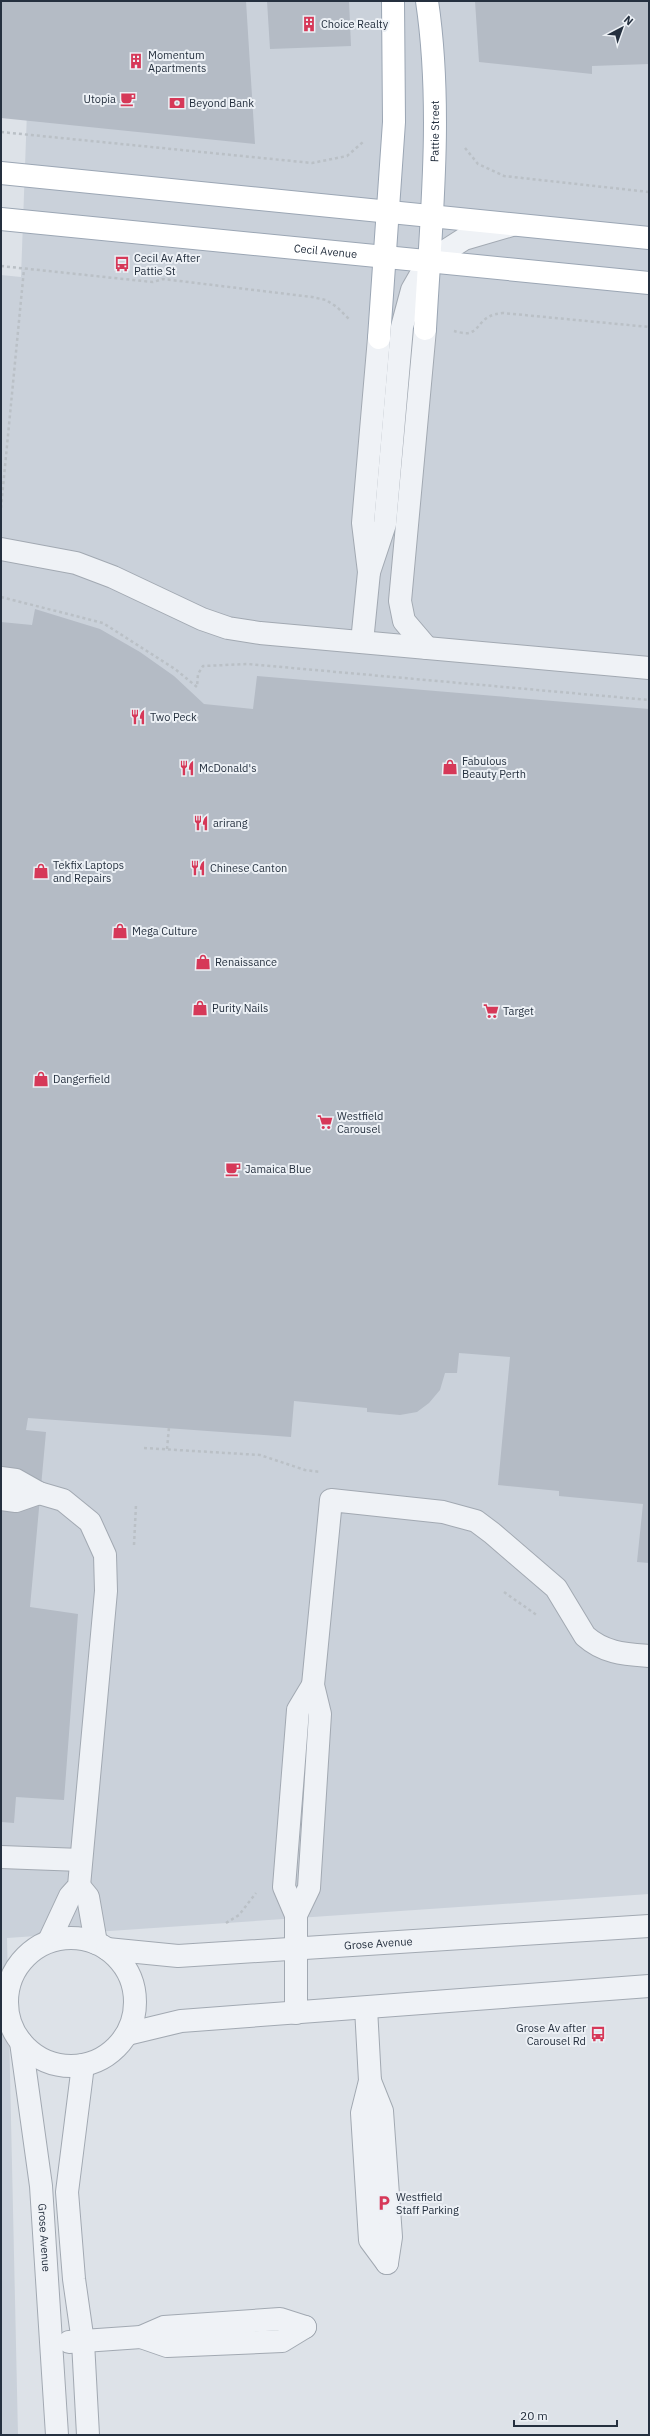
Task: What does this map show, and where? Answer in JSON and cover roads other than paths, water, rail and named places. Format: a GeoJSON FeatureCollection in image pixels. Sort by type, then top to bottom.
{"type":"FeatureCollection","features":[{"type":"Feature","properties":{"kind":"main road"},"geometry":{"type":"LineString","coordinates":[[379,338],[394,122],[393,1]]}},
{"type":"Feature","properties":{"kind":"main road","name":"Pattie Street"},"geometry":{"type":"LineString","coordinates":[[425,329],[434,90],[431,29],[427,1]]}},
{"type":"Feature","properties":{"kind":"main road"},"geometry":{"type":"LineString","coordinates":[[1,173],[649,238]]}},
{"type":"Feature","properties":{"kind":"main road","name":"Cecil Avenue"},"geometry":{"type":"LineString","coordinates":[[1,219],[649,283]]}},
{"type":"Feature","properties":{"kind":"street"},"geometry":{"type":"LineString","coordinates":[[369,572],[385,524],[403,317],[412,290],[428,262],[464,239],[512,225]]}},
{"type":"Feature","properties":{"kind":"street"},"geometry":{"type":"LineString","coordinates":[[425,329],[400,602],[404,621],[427,648]]}},
{"type":"Feature","properties":{"kind":"street"},"geometry":{"type":"LineString","coordinates":[[362,642],[369,572],[363,523],[379,338]]}},
{"type":"Feature","properties":{"kind":"street"},"geometry":{"type":"LineString","coordinates":[[1,549],[76,563],[113,577],[202,619],[228,628],[260,633],[649,668]]}},
{"type":"Feature","properties":{"kind":"street"},"geometry":{"type":"LineString","coordinates":[[1,1478],[16,1480],[39,1493],[63,1500],[90,1522],[105,1554],[106,1591],[87,1809],[78,1886],[70,1896],[50,1941]]}},
{"type":"Feature","properties":{"kind":"street"},"geometry":{"type":"LineString","coordinates":[[1,1499],[16,1501],[39,1493]]}},
{"type":"Feature","properties":{"kind":"street"},"geometry":{"type":"LineString","coordinates":[[296,2013],[296,1915],[284,1887],[298,1710],[313,1685],[331,1500],[443,1512],[476,1522],[492,1532],[556,1588],[585,1636],[591,1642],[612,1653],[649,1656]]}},
{"type":"Feature","properties":{"kind":"street"},"geometry":{"type":"LineString","coordinates":[[1,1857],[81,1860]]}},
{"type":"Feature","properties":{"kind":"street"},"geometry":{"type":"LineString","coordinates":[[78,1886],[88,1897],[102,1946]]}},
{"type":"Feature","properties":{"kind":"street","name":"Grose Avenue"},"geometry":{"type":"LineString","coordinates":[[102,1946],[178,1956],[295,1950],[532,1932],[649,1926]]}},
{"type":"Feature","properties":{"kind":"street"},"geometry":{"type":"LineString","coordinates":[[73,1938],[102,1946],[124,1966],[133,1988],[134,2012],[127,2034],[115,2048],[100,2059],[83,2065],[60,2065],[38,2057],[21,2042],[9,2021],[6,1996],[13,1972],[28,1953],[50,1941],[73,1938]]}},
{"type":"Feature","properties":{"kind":"street"},"geometry":{"type":"LineString","coordinates":[[127,2034],[181,2021],[649,1986]]}},
{"type":"Feature","properties":{"kind":"street"},"geometry":{"type":"LineString","coordinates":[[366,2008],[370,2081],[362,2113],[370,2240],[387,2264],[391,2237],[382,2111],[370,2081]]}},
{"type":"Feature","properties":{"kind":"street","name":"Grose Avenue"},"geometry":{"type":"LineString","coordinates":[[21,2042],[41,2186],[57,2435]]}},
{"type":"Feature","properties":{"kind":"street"},"geometry":{"type":"LineString","coordinates":[[83,2065],[67,2192],[74,2279],[83,2342],[88,2435]]}},
{"type":"Feature","properties":{"kind":"street"},"geometry":{"type":"LineString","coordinates":[[52,2343],[141,2337],[164,2326],[280,2318],[305,2328],[282,2341],[167,2346],[141,2337]]}},
{"type":"Feature","properties":{"kind":"place","name":"Choice Realty"},"geometry":{"type":"Point","coordinates":[309,24]}},
{"type":"Feature","properties":{"kind":"place","name":"Momentum Apartments"},"geometry":{"type":"Point","coordinates":[136,61]}},
{"type":"Feature","properties":{"kind":"place","name":"Utopia"},"geometry":{"type":"Point","coordinates":[128,99]}},
{"type":"Feature","properties":{"kind":"place","name":"Beyond Bank"},"geometry":{"type":"Point","coordinates":[177,103]}},
{"type":"Feature","properties":{"kind":"place","name":"Cecil Av After Pattie St"},"geometry":{"type":"Point","coordinates":[122,264]}},
{"type":"Feature","properties":{"kind":"place","name":"Two Peck"},"geometry":{"type":"Point","coordinates":[138,717]}},
{"type":"Feature","properties":{"kind":"place","name":"Fabulous Beauty Perth"},"geometry":{"type":"Point","coordinates":[450,767]}},
{"type":"Feature","properties":{"kind":"place","name":"McDonald's"},"geometry":{"type":"Point","coordinates":[187,768]}},
{"type":"Feature","properties":{"kind":"place","name":"arirang"},"geometry":{"type":"Point","coordinates":[201,823]}},
{"type":"Feature","properties":{"kind":"place","name":"Chinese Canton"},"geometry":{"type":"Point","coordinates":[198,868]}},
{"type":"Feature","properties":{"kind":"place","name":"Tekfix Laptops and Repairs"},"geometry":{"type":"Point","coordinates":[41,871]}},
{"type":"Feature","properties":{"kind":"place","name":"Mega Culture"},"geometry":{"type":"Point","coordinates":[120,931]}},
{"type":"Feature","properties":{"kind":"place","name":"Renaissance"},"geometry":{"type":"Point","coordinates":[203,962]}},
{"type":"Feature","properties":{"kind":"place","name":"Purity Nails"},"geometry":{"type":"Point","coordinates":[200,1008]}},
{"type":"Feature","properties":{"kind":"place","name":"Target"},"geometry":{"type":"Point","coordinates":[491,1011]}},
{"type":"Feature","properties":{"kind":"place","name":"Dangerfield"},"geometry":{"type":"Point","coordinates":[41,1079]}},
{"type":"Feature","properties":{"kind":"place","name":"Westfield Carousel"},"geometry":{"type":"Point","coordinates":[325,1122]}},
{"type":"Feature","properties":{"kind":"place","name":"Jamaica Blue"},"geometry":{"type":"Point","coordinates":[233,1169]}},
{"type":"Feature","properties":{"kind":"place","name":"Grose Av after Carousel Rd"},"geometry":{"type":"Point","coordinates":[598,2034]}},
{"type":"Feature","properties":{"kind":"place","name":"Westfield Staff Parking"},"geometry":{"type":"Point","coordinates":[384,2203]}}]}
